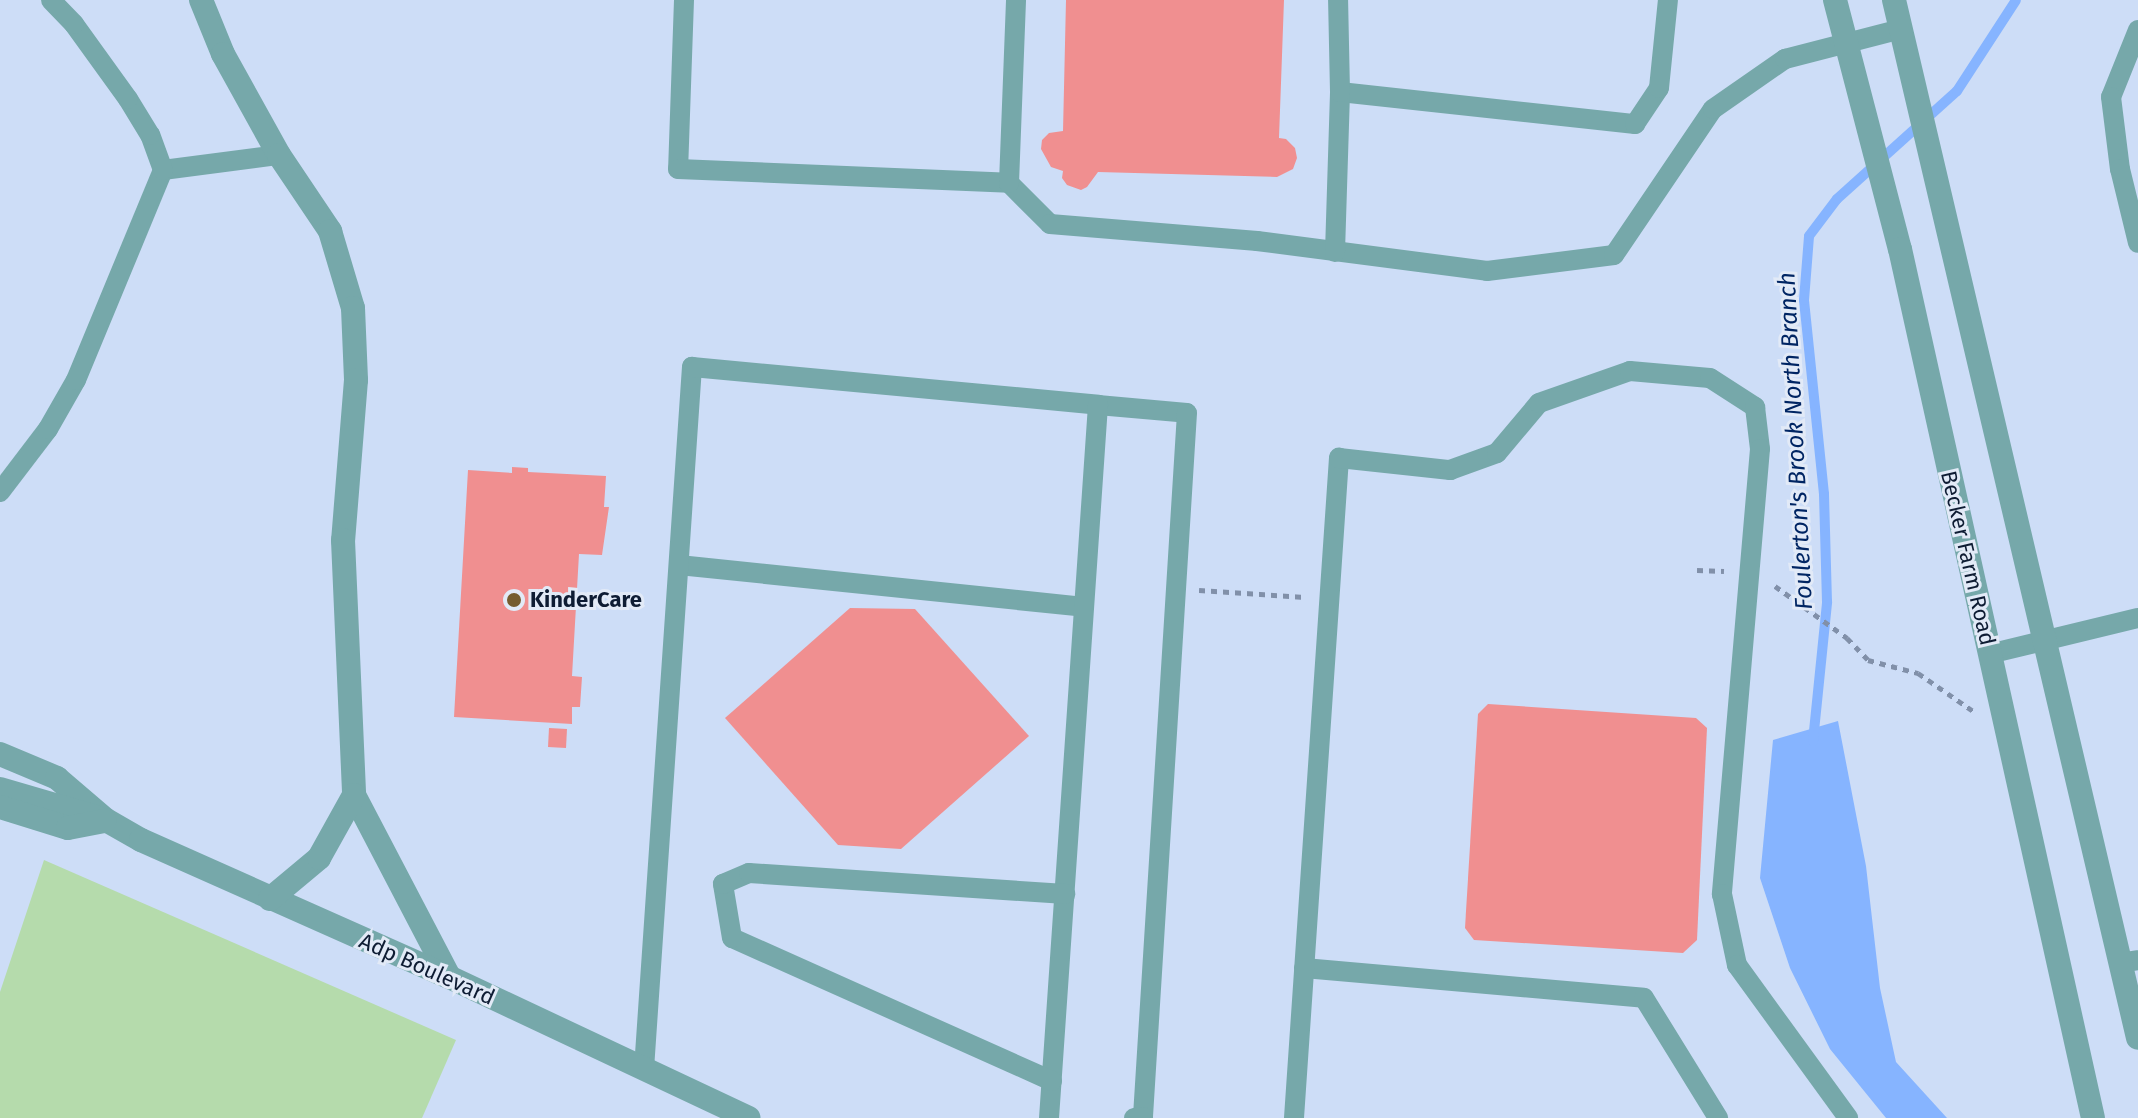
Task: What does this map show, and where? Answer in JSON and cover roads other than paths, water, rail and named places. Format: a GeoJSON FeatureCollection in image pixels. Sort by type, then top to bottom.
{"type":"FeatureCollection","features":[{"type":"Feature","properties":{"kind":"street"},"geometry":{"type":"LineString","coordinates":[[201,0],[223,54],[279,155],[330,231],[353,308],[356,380],[343,540],[354,795],[449,977]]}},
{"type":"Feature","properties":{"kind":"street","name":"Becker Farm Road"},"geometry":{"type":"LineString","coordinates":[[1835,0],[1884,185],[2093,1118]]}},
{"type":"Feature","properties":{"kind":"street"},"geometry":{"type":"LineString","coordinates":[[1894,0],[2045,642],[2129,962],[2138,1038]]}},
{"type":"Feature","properties":{"kind":"street","name":"Adp Boulevard"},"geometry":{"type":"LineString","coordinates":[[0,754],[57,778],[106,820]]}},
{"type":"Feature","properties":{"kind":"street","name":"Adp Boulevard"},"geometry":{"type":"LineString","coordinates":[[0,789],[106,820],[270,899],[449,977],[748,1118]]}},
{"type":"Feature","properties":{"kind":"street"},"geometry":{"type":"LineString","coordinates":[[270,899],[319,858],[354,795]]}},
{"type":"Feature","properties":{"kind":"street"},"geometry":{"type":"LineString","coordinates":[[0,807],[68,828],[106,820]]}},
{"type":"Feature","properties":{"kind":"lane"},"geometry":{"type":"LineString","coordinates":[[0,492],[48,429],[76,380],[163,170],[150,135],[128,99],[74,24],[51,0]]}},
{"type":"Feature","properties":{"kind":"lane"},"geometry":{"type":"LineString","coordinates":[[684,0],[678,169],[1009,183],[1050,224],[1335,252],[1487,271],[1614,255],[1713,109],[1785,59],[1901,29]]}},
{"type":"Feature","properties":{"kind":"lane"},"geometry":{"type":"LineString","coordinates":[[1009,183],[1016,0]]}},
{"type":"Feature","properties":{"kind":"lane"},"geometry":{"type":"LineString","coordinates":[[1335,252],[1340,92],[1338,0]]}},
{"type":"Feature","properties":{"kind":"lane"},"geometry":{"type":"LineString","coordinates":[[1340,92],[1635,124],[1659,88],[1668,0]]}},
{"type":"Feature","properties":{"kind":"lane"},"geometry":{"type":"LineString","coordinates":[[2138,30],[2111,97],[2120,169],[2138,243]]}},
{"type":"Feature","properties":{"kind":"lane"},"geometry":{"type":"LineString","coordinates":[[163,170],[279,155]]}},
{"type":"Feature","properties":{"kind":"lane"},"geometry":{"type":"LineString","coordinates":[[644,1069],[692,367],[1187,413],[1143,1117],[1134,1118]]}},
{"type":"Feature","properties":{"kind":"lane"},"geometry":{"type":"LineString","coordinates":[[1294,1118],[1339,458],[1450,470],[1497,453],[1539,403],[1630,371],[1710,378],[1755,407],[1760,449],[1722,894],[1737,965],[1848,1118]]}},
{"type":"Feature","properties":{"kind":"lane"},"geometry":{"type":"LineString","coordinates":[[1049,1118],[1098,405]]}},
{"type":"Feature","properties":{"kind":"lane"},"geometry":{"type":"LineString","coordinates":[[679,565],[1084,607]]}},
{"type":"Feature","properties":{"kind":"lane"},"geometry":{"type":"LineString","coordinates":[[1989,654],[2138,618]]}},
{"type":"Feature","properties":{"kind":"lane"},"geometry":{"type":"LineString","coordinates":[[1052,1081],[732,938],[723,884],[749,873],[1065,894]]}},
{"type":"Feature","properties":{"kind":"lane"},"geometry":{"type":"LineString","coordinates":[[1304,968],[1644,998],[1718,1118]]}},
{"type":"Feature","properties":{"kind":"water"},"geometry":{"type":"Polygon","coordinates":[[[1838,721],[1866,866],[1880,988],[1896,1062],[1947,1118],[1886,1118],[1830,1049],[1790,968],[1760,878],[1773,740],[1838,721]]]}},
{"type":"Feature","properties":{"kind":"waterway","name":"Foulerton's Brook North Branch"},"geometry":{"type":"LineString","coordinates":[[1813,741],[1827,602],[1824,494],[1804,300],[1809,236],[1837,199],[1957,91],[2016,0]]}},
{"type":"Feature","properties":{"kind":"place","name":"KinderCare"},"geometry":{"type":"Point","coordinates":[514,600]}}]}
